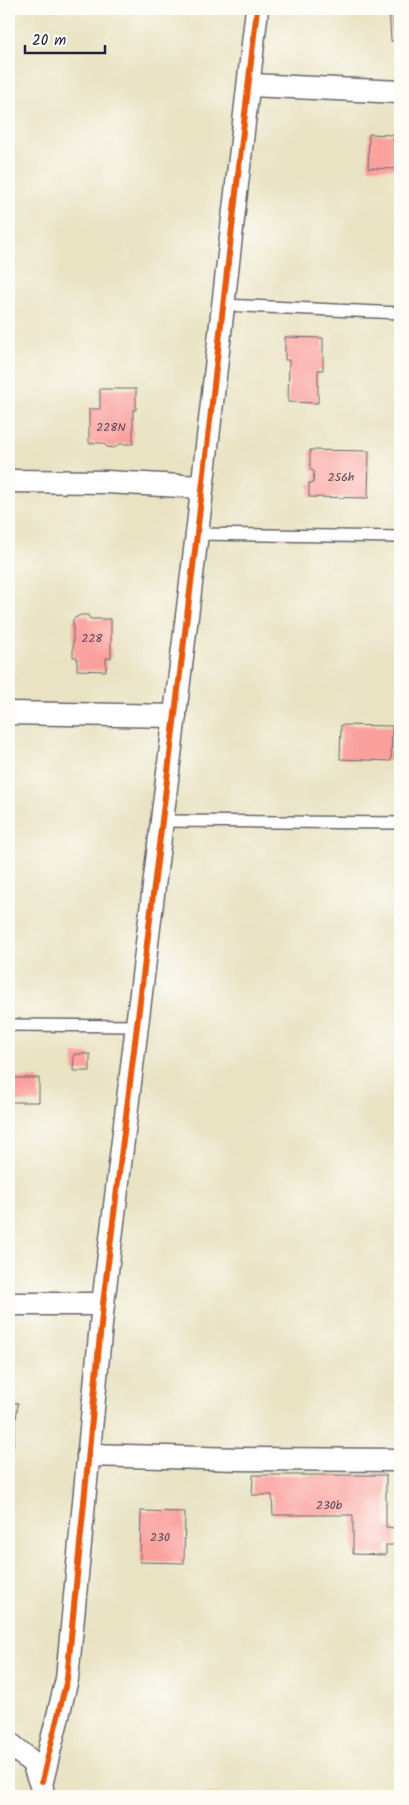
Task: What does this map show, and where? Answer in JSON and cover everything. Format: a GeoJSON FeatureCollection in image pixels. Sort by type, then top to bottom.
{"type":"FeatureCollection","features":[{"type":"Feature","properties":{"kind":"street"},"geometry":{"type":"LineString","coordinates":[[42,1789],[67,1679],[103,1304],[197,534],[201,487],[250,85],[257,9]]}},
{"type":"Feature","properties":{"kind":"street"},"geometry":{"type":"LineString","coordinates":[[250,85],[400,92]]}},
{"type":"Feature","properties":{"kind":"street"},"geometry":{"type":"LineString","coordinates":[[9,481],[106,482],[201,487]]}},
{"type":"Feature","properties":{"kind":"street"},"geometry":{"type":"LineString","coordinates":[[9,713],[175,716]]}},
{"type":"Feature","properties":{"kind":"street"},"geometry":{"type":"LineString","coordinates":[[9,1304],[103,1304]]}},
{"type":"Feature","properties":{"kind":"street"},"geometry":{"type":"LineString","coordinates":[[88,1455],[240,1459],[400,1460]]}},
{"type":"Feature","properties":{"kind":"street"},"geometry":{"type":"LineString","coordinates":[[9,1743],[33,1763],[42,1789]]}},
{"type":"Feature","properties":{"kind":"lane"},"geometry":{"type":"LineString","coordinates":[[223,305],[400,314]]}},
{"type":"Feature","properties":{"kind":"lane"},"geometry":{"type":"LineString","coordinates":[[197,534],[400,536]]}},
{"type":"Feature","properties":{"kind":"lane"},"geometry":{"type":"LineString","coordinates":[[162,821],[400,823]]}},
{"type":"Feature","properties":{"kind":"lane"},"geometry":{"type":"LineString","coordinates":[[9,1025],[137,1026]]}},
{"type":"Feature","properties":{"kind":"building"},"geometry":{"type":"Polygon","coordinates":[[[389,9],[400,9],[400,41],[391,41],[389,9]]]}},
{"type":"Feature","properties":{"kind":"building"},"geometry":{"type":"Polygon","coordinates":[[[369,134],[394,135],[393,140],[400,140],[400,169],[368,168],[369,134]]]}},
{"type":"Feature","properties":{"kind":"building"},"geometry":{"type":"Polygon","coordinates":[[[285,337],[323,338],[323,370],[318,370],[318,403],[288,402],[289,360],[285,360],[285,337]]]}},
{"type":"Feature","properties":{"kind":"building"},"geometry":{"type":"Polygon","coordinates":[[[100,389],[136,389],[136,410],[133,410],[133,444],[119,444],[114,448],[107,447],[103,443],[89,443],[89,409],[100,409],[100,389]]]}},
{"type":"Feature","properties":{"kind":"building"},"geometry":{"type":"Polygon","coordinates":[[[310,450],[369,451],[368,498],[309,497],[309,483],[313,483],[314,471],[310,470],[310,450]]]}},
{"type":"Feature","properties":{"kind":"building"},"geometry":{"type":"Polygon","coordinates":[[[81,615],[88,615],[90,619],[111,619],[111,658],[106,658],[106,671],[77,670],[77,657],[73,657],[73,619],[81,615]]]}},
{"type":"Feature","properties":{"kind":"building"},"geometry":{"type":"Polygon","coordinates":[[[341,725],[392,726],[391,761],[340,759],[341,725]]]}},
{"type":"Feature","properties":{"kind":"building"},"geometry":{"type":"Polygon","coordinates":[[[74,1054],[90,1054],[90,1071],[73,1071],[74,1054]]]}},
{"type":"Feature","properties":{"kind":"building"},"geometry":{"type":"Polygon","coordinates":[[[9,1060],[15,1060],[15,1078],[39,1078],[39,1102],[9,1102],[9,1060]]]}},
{"type":"Feature","properties":{"kind":"building"},"geometry":{"type":"Polygon","coordinates":[[[9,1402],[18,1403],[11,1463],[9,1463],[9,1402]]]}},
{"type":"Feature","properties":{"kind":"building"},"geometry":{"type":"Polygon","coordinates":[[[253,1475],[386,1475],[386,1527],[395,1528],[395,1545],[386,1545],[386,1555],[353,1554],[353,1515],[273,1515],[272,1495],[252,1495],[253,1475]]]}},
{"type":"Feature","properties":{"kind":"building"},"geometry":{"type":"Polygon","coordinates":[[[141,1511],[185,1512],[184,1563],[140,1562],[141,1511]]]}},
{"type":"Feature","properties":{"kind":"building"},"geometry":{"type":"Polygon","coordinates":[[[194,1794],[256,1794],[256,1796],[194,1796],[194,1794]]]}},
{"type":"Feature","properties":{"kind":"cycle path"},"geometry":{"type":"LineString","coordinates":[[42,1781],[67,1679],[103,1304],[197,534],[257,9]]}}]}
